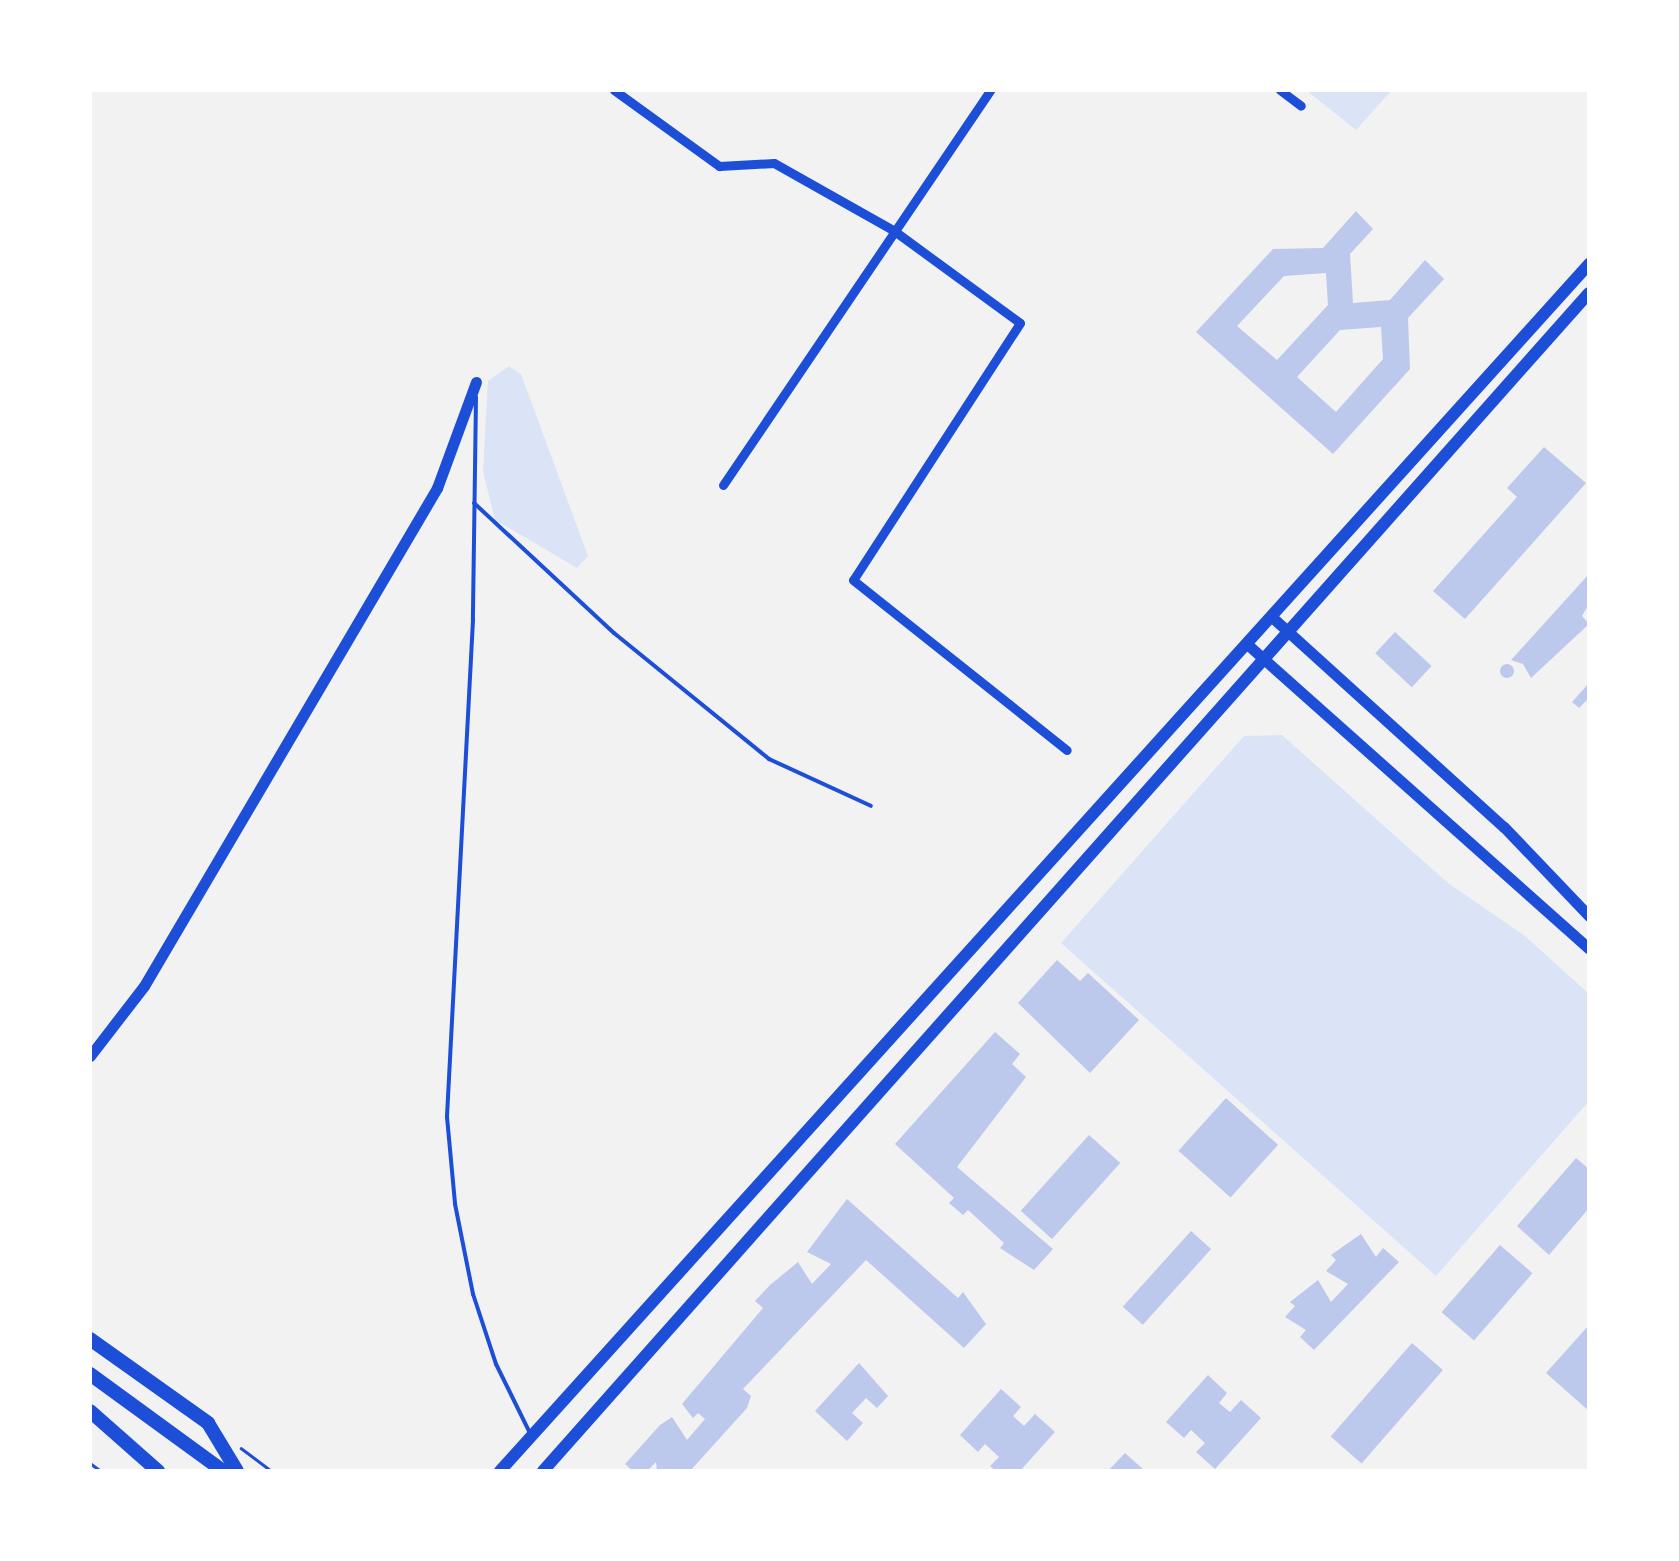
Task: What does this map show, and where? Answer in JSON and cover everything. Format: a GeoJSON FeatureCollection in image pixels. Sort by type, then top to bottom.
{"type":"FeatureCollection","features":[{"type":"Feature","properties":{"kind":"main road"},"geometry":{"type":"LineString","coordinates":[[500,1471],[1589,264]]}},
{"type":"Feature","properties":{"kind":"main road"},"geometry":{"type":"LineString","coordinates":[[549,1468],[1589,293]]}},
{"type":"Feature","properties":{"kind":"main road"},"geometry":{"type":"LineString","coordinates":[[90,1339],[208,1422],[237,1471]]}},
{"type":"Feature","properties":{"kind":"main road"},"geometry":{"type":"LineString","coordinates":[[90,1374],[222,1471]]}},
{"type":"Feature","properties":{"kind":"main road"},"geometry":{"type":"LineString","coordinates":[[90,1411],[158,1471]]}},
{"type":"Feature","properties":{"kind":"street"},"geometry":{"type":"LineString","coordinates":[[614,90],[720,166],[774,163],[893,230],[1020,323],[853,580],[1067,750]]}},
{"type":"Feature","properties":{"kind":"street"},"geometry":{"type":"LineString","coordinates":[[723,485],[990,90]]}},
{"type":"Feature","properties":{"kind":"street"},"geometry":{"type":"LineString","coordinates":[[1280,90],[1301,106]]}},
{"type":"Feature","properties":{"kind":"street"},"geometry":{"type":"LineString","coordinates":[[90,1056],[144,986],[437,488],[476,382]]}},
{"type":"Feature","properties":{"kind":"street"},"geometry":{"type":"LineString","coordinates":[[1272,617],[1504,827],[1589,916]]}},
{"type":"Feature","properties":{"kind":"street"},"geometry":{"type":"LineString","coordinates":[[1247,644],[1589,949]]}},
{"type":"Feature","properties":{"kind":"lane"},"geometry":{"type":"LineString","coordinates":[[476,382],[447,1117],[455,1204],[474,1294],[496,1364],[531,1436]]}},
{"type":"Feature","properties":{"kind":"lane"},"geometry":{"type":"LineString","coordinates":[[474,503],[614,634],[770,758],[871,806]]}},
{"type":"Feature","properties":{"kind":"path"},"geometry":{"type":"LineString","coordinates":[[90,1462],[101,1471]]}},
{"type":"Feature","properties":{"kind":"shaded area"},"geometry":{"type":"Polygon","coordinates":[[[1306,90],[1392,90],[1356,130],[1306,90]]]}},
{"type":"Feature","properties":{"kind":"shaded area"},"geometry":{"type":"Polygon","coordinates":[[[509,366],[521,374],[588,556],[577,568],[495,520],[483,471],[488,381],[509,366]]]}},
{"type":"Feature","properties":{"kind":"shaded area"},"geometry":{"type":"Polygon","coordinates":[[[1282,735],[1448,883],[1525,936],[1589,994],[1589,1101],[1436,1276],[1061,943],[1244,736],[1282,735]]]}},
{"type":"Feature","properties":{"kind":"building"},"geometry":{"type":"Polygon","coordinates":[[[1356,211],[1373,229],[1350,254],[1353,303],[1390,300],[1425,260],[1444,279],[1408,318],[1410,369],[1333,454],[1196,332],[1273,249],[1323,248],[1356,211]],[[1326,273],[1284,276],[1237,326],[1277,360],[1328,305],[1326,273]],[[1381,327],[1340,330],[1297,377],[1336,412],[1383,359],[1381,327]]]}},
{"type":"Feature","properties":{"kind":"building"},"geometry":{"type":"Polygon","coordinates":[[[1544,447],[1586,483],[1465,619],[1433,591],[1517,497],[1507,488],[1544,447]]]}},
{"type":"Feature","properties":{"kind":"building"},"geometry":{"type":"Polygon","coordinates":[[[1589,574],[1589,604],[1582,616],[1589,624],[1531,678],[1523,664],[1511,660],[1589,574]]]}},
{"type":"Feature","properties":{"kind":"building"},"geometry":{"type":"Polygon","coordinates":[[[1395,632],[1432,666],[1412,687],[1375,653],[1395,632]]]}},
{"type":"Feature","properties":{"kind":"building"},"geometry":{"type":"Polygon","coordinates":[[[1507,664],[1514,671],[1507,678],[1500,671],[1507,664]]]}},
{"type":"Feature","properties":{"kind":"building"},"geometry":{"type":"Polygon","coordinates":[[[1589,683],[1589,698],[1579,708],[1572,702],[1589,683]]]}},
{"type":"Feature","properties":{"kind":"building"},"geometry":{"type":"Polygon","coordinates":[[[1057,960],[1080,981],[1088,973],[1139,1020],[1090,1073],[1018,1003],[1057,960]]]}},
{"type":"Feature","properties":{"kind":"building"},"geometry":{"type":"Polygon","coordinates":[[[995,1032],[1020,1054],[1012,1064],[1026,1077],[957,1167],[1053,1249],[1034,1270],[1000,1248],[1004,1243],[968,1210],[963,1215],[949,1203],[954,1198],[895,1144],[995,1032]]]}},
{"type":"Feature","properties":{"kind":"building"},"geometry":{"type":"Polygon","coordinates":[[[1226,1098],[1278,1145],[1231,1198],[1178,1151],[1226,1098]]]}},
{"type":"Feature","properties":{"kind":"building"},"geometry":{"type":"Polygon","coordinates":[[[1089,1135],[1120,1163],[1052,1239],[1021,1211],[1089,1135]]]}},
{"type":"Feature","properties":{"kind":"building"},"geometry":{"type":"Polygon","coordinates":[[[1576,1158],[1589,1169],[1589,1208],[1549,1255],[1517,1226],[1576,1158]]]}},
{"type":"Feature","properties":{"kind":"building"},"geometry":{"type":"Polygon","coordinates":[[[847,1199],[958,1298],[963,1292],[986,1324],[964,1348],[866,1260],[743,1389],[751,1396],[747,1408],[690,1471],[657,1471],[656,1462],[647,1471],[633,1471],[625,1464],[660,1425],[672,1417],[687,1440],[705,1419],[698,1413],[693,1418],[682,1404],[763,1308],[755,1301],[770,1285],[798,1262],[812,1284],[831,1264],[807,1252],[847,1199]]]}},
{"type":"Feature","properties":{"kind":"building"},"geometry":{"type":"Polygon","coordinates":[[[1191,1231],[1211,1249],[1143,1325],[1123,1307],[1191,1231]]]}},
{"type":"Feature","properties":{"kind":"building"},"geometry":{"type":"Polygon","coordinates":[[[1361,1234],[1376,1257],[1383,1248],[1399,1262],[1314,1350],[1300,1337],[1306,1330],[1285,1317],[1295,1306],[1290,1302],[1318,1280],[1331,1302],[1348,1284],[1326,1271],[1336,1260],[1331,1255],[1361,1234]]]}},
{"type":"Feature","properties":{"kind":"building"},"geometry":{"type":"Polygon","coordinates":[[[1500,1245],[1532,1273],[1474,1340],[1442,1312],[1500,1245]]]}},
{"type":"Feature","properties":{"kind":"building"},"geometry":{"type":"Polygon","coordinates":[[[1589,1325],[1589,1411],[1546,1373],[1589,1325]]]}},
{"type":"Feature","properties":{"kind":"building"},"geometry":{"type":"Polygon","coordinates":[[[1412,1343],[1443,1370],[1362,1463],[1331,1437],[1412,1343]]]}},
{"type":"Feature","properties":{"kind":"building"},"geometry":{"type":"Polygon","coordinates":[[[859,1363],[888,1396],[877,1408],[866,1398],[852,1413],[863,1423],[847,1441],[815,1411],[859,1363]]]}},
{"type":"Feature","properties":{"kind":"building"},"geometry":{"type":"Polygon","coordinates":[[[1208,1375],[1227,1393],[1219,1403],[1230,1412],[1241,1400],[1261,1418],[1215,1469],[1196,1452],[1205,1443],[1191,1430],[1184,1438],[1166,1422],[1208,1375]]]}},
{"type":"Feature","properties":{"kind":"building"},"geometry":{"type":"Polygon","coordinates":[[[1001,1389],[1021,1407],[1013,1416],[1024,1426],[1035,1414],[1055,1432],[1020,1471],[996,1471],[990,1466],[999,1457],[985,1444],[978,1452],[960,1435],[1001,1389]]]}},
{"type":"Feature","properties":{"kind":"building"},"geometry":{"type":"Polygon","coordinates":[[[1125,1453],[1145,1471],[1108,1471],[1125,1453]]]}}]}
